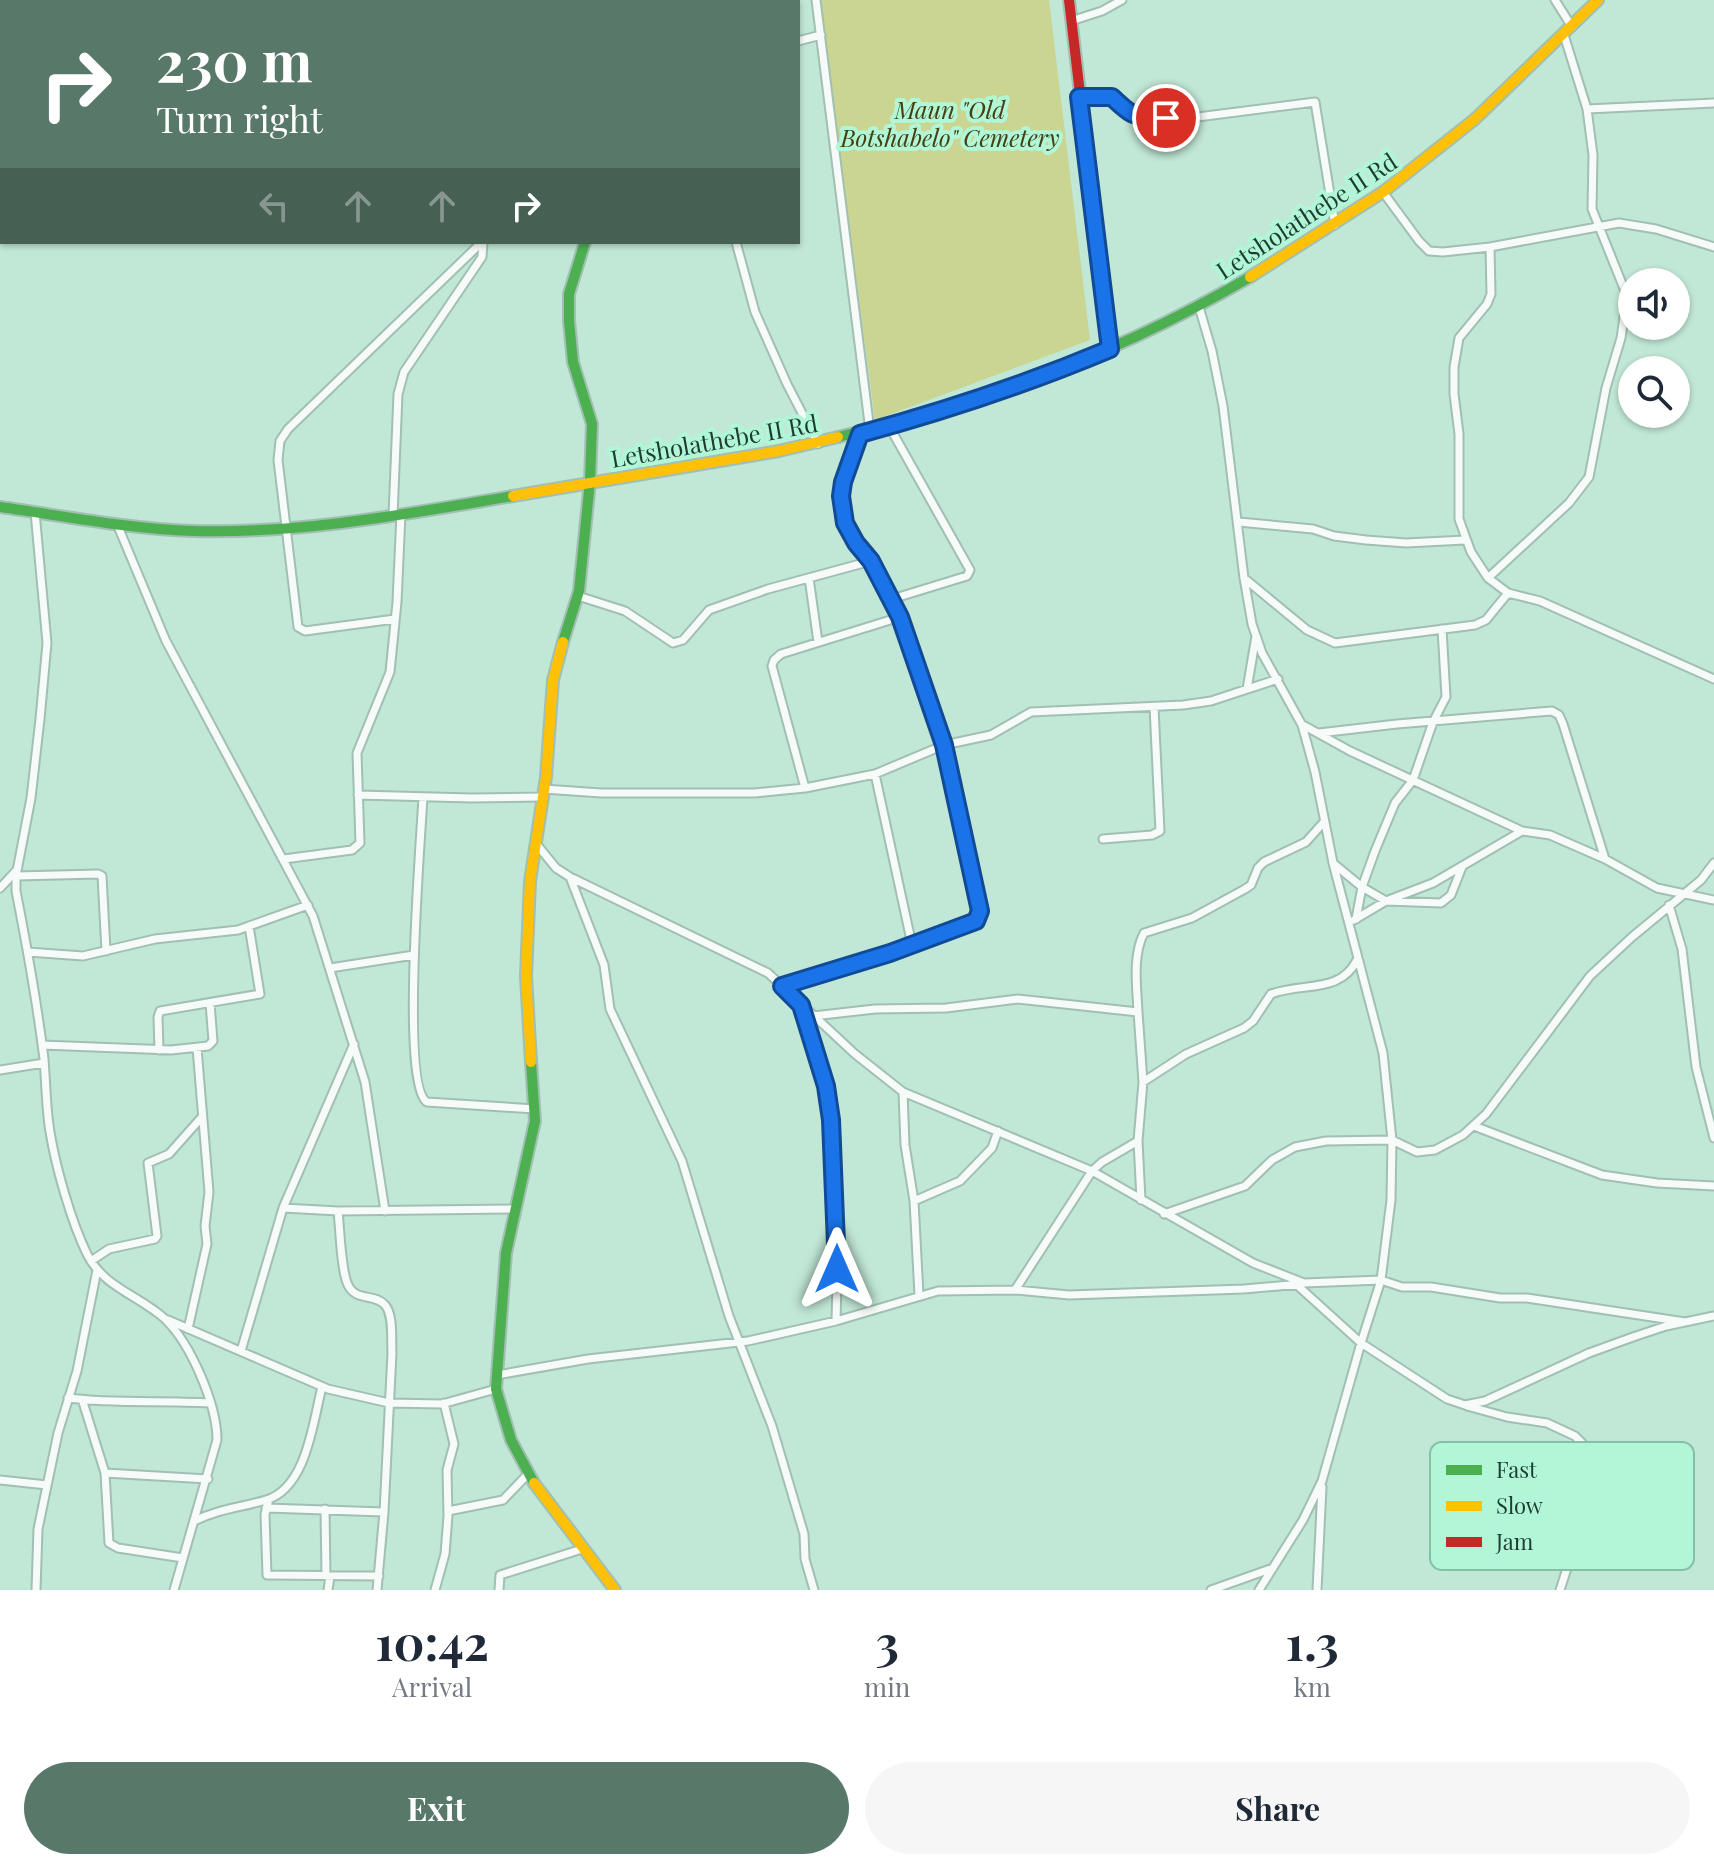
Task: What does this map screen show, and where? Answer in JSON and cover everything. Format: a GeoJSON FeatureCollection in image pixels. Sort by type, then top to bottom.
{"type":"FeatureCollection","features":[{"type":"Feature","properties":{"kind":"street"},"geometry":{"type":"LineString","coordinates":[[782,986],[912,945],[976,921],[980,911],[944,745],[900,617],[871,561],[849,533],[842,510],[843,482],[865,432],[816,0]]}},
{"type":"Feature","properties":{"kind":"street"},"geometry":{"type":"LineString","coordinates":[[1069,0],[1110,349]]}},
{"type":"Feature","properties":{"kind":"street"},"geometry":{"type":"LineString","coordinates":[[1071,21],[1102,11],[1122,0]]}},
{"type":"Feature","properties":{"kind":"street"},"geometry":{"type":"LineString","coordinates":[[1488,578],[1569,503],[1589,477],[1606,388],[1621,338],[1627,296],[1592,209],[1593,155],[1587,109],[1568,31],[1555,0]]}},
{"type":"Feature","properties":{"kind":"street","name":"Letsholathebe II Rd"},"geometry":{"type":"LineString","coordinates":[[0,507],[192,531],[288,529],[397,515],[818,444],[889,426],[1005,389],[1110,349],[1199,307],[1335,225],[1383,192],[1475,119],[1598,0]]}},
{"type":"Feature","properties":{"kind":"street"},"geometry":{"type":"LineString","coordinates":[[800,40],[821,35]]}},
{"type":"Feature","properties":{"kind":"street"},"geometry":{"type":"LineString","coordinates":[[1079,97],[1112,97],[1127,114],[1134,117],[1182,119],[1315,102],[1335,225]]}},
{"type":"Feature","properties":{"kind":"street"},"geometry":{"type":"LineString","coordinates":[[1587,109],[1714,103]]}},
{"type":"Feature","properties":{"kind":"street"},"geometry":{"type":"LineString","coordinates":[[1383,192],[1429,251],[1490,247],[1619,223],[1656,229],[1714,247]]}},
{"type":"Feature","properties":{"kind":"street"},"geometry":{"type":"LineString","coordinates":[[395,619],[305,631],[296,623],[278,460],[280,441],[283,434],[480,244]]}},
{"type":"Feature","properties":{"kind":"street"},"geometry":{"type":"LineString","coordinates":[[284,859],[355,849],[360,843],[357,753],[390,672],[395,619],[398,394],[404,372],[482,257],[482,244]]}},
{"type":"Feature","properties":{"kind":"street"},"geometry":{"type":"LineString","coordinates":[[584,244],[569,294],[569,321],[573,362],[592,424],[590,481],[578,596],[555,668],[538,846],[530,881],[526,976],[535,1121],[505,1259],[496,1389],[505,1425],[528,1474],[615,1590]]}},
{"type":"Feature","properties":{"kind":"street"},"geometry":{"type":"LineString","coordinates":[[737,244],[755,312],[818,444]]}},
{"type":"Feature","properties":{"kind":"street"},"geometry":{"type":"LineString","coordinates":[[1490,247],[1491,294],[1487,304],[1459,338],[1454,367],[1459,434],[1459,519],[1465,540],[1488,578],[1508,593],[1540,601],[1714,679]]}},
{"type":"Feature","properties":{"kind":"street"},"geometry":{"type":"LineString","coordinates":[[1199,307],[1223,406],[1244,578],[1256,634],[1262,653],[1302,725],[1315,772],[1323,823],[1352,922],[1358,959],[1383,1053],[1392,1140],[1391,1200],[1381,1280],[1322,1481],[1259,1590]]}},
{"type":"Feature","properties":{"kind":"street"},"geometry":{"type":"LineString","coordinates":[[889,426],[970,570],[962,578],[892,599]]}},
{"type":"Feature","properties":{"kind":"street"},"geometry":{"type":"LineString","coordinates":[[35,512],[47,643],[31,798],[16,873],[42,1045],[51,1139],[75,1225],[91,1261],[114,1285],[165,1319],[322,1387],[389,1403],[444,1403],[496,1389]]}},
{"type":"Feature","properties":{"kind":"street"},"geometry":{"type":"LineString","coordinates":[[1239,522],[1313,529],[1334,536],[1366,540],[1406,543],[1465,540]]}},
{"type":"Feature","properties":{"kind":"street"},"geometry":{"type":"LineString","coordinates":[[117,524],[166,641],[308,905],[368,1094],[385,1211]]}},
{"type":"Feature","properties":{"kind":"street"},"geometry":{"type":"LineString","coordinates":[[578,596],[625,611],[673,643],[687,637],[709,610],[768,589],[871,561]]}},
{"type":"Feature","properties":{"kind":"street"},"geometry":{"type":"LineString","coordinates":[[809,578],[818,642]]}},
{"type":"Feature","properties":{"kind":"street"},"geometry":{"type":"LineString","coordinates":[[1244,578],[1307,630],[1335,643],[1482,623],[1508,593]]}},
{"type":"Feature","properties":{"kind":"street"},"geometry":{"type":"LineString","coordinates":[[805,788],[772,663],[781,654],[900,617]]}},
{"type":"Feature","properties":{"kind":"street"},"geometry":{"type":"LineString","coordinates":[[1352,922],[1362,887],[1395,803],[1413,780],[1433,722],[1446,697],[1442,629]]}},
{"type":"Feature","properties":{"kind":"street"},"geometry":{"type":"LineString","coordinates":[[1247,689],[1256,634]]}},
{"type":"Feature","properties":{"kind":"street"},"geometry":{"type":"LineString","coordinates":[[358,795],[740,793],[805,788],[875,774],[944,745],[991,735],[1031,712],[1154,707],[1211,701],[1278,679]]}},
{"type":"Feature","properties":{"kind":"street"},"geometry":{"type":"LineString","coordinates":[[1103,839],[1152,835],[1160,831],[1154,707]]}},
{"type":"Feature","properties":{"kind":"street"},"geometry":{"type":"LineString","coordinates":[[1318,733],[1552,711],[1559,715],[1605,859]]}},
{"type":"Feature","properties":{"kind":"street"},"geometry":{"type":"LineString","coordinates":[[1302,725],[1522,831],[1550,835],[1605,859],[1657,888],[1714,900]]}},
{"type":"Feature","properties":{"kind":"street"},"geometry":{"type":"LineString","coordinates":[[875,774],[912,945]]}},
{"type":"Feature","properties":{"kind":"street"},"geometry":{"type":"LineString","coordinates":[[423,797],[414,955],[416,1061],[422,1099],[427,1102],[535,1109]]}},
{"type":"Feature","properties":{"kind":"street"},"geometry":{"type":"LineString","coordinates":[[1141,1200],[1138,1141],[1143,1082],[1137,970],[1144,933],[1192,918],[1245,889],[1251,885],[1264,862],[1306,842],[1323,823]]}},
{"type":"Feature","properties":{"kind":"street"},"geometry":{"type":"LineString","coordinates":[[1352,922],[1386,901],[1433,883],[1522,831]]}},
{"type":"Feature","properties":{"kind":"street"},"geometry":{"type":"LineString","coordinates":[[538,846],[556,868],[570,877],[751,963],[782,986],[903,1092],[1092,1171],[1253,1263],[1300,1284],[1361,1343],[1447,1399],[1507,1417],[1547,1423],[1581,1442]]}},
{"type":"Feature","properties":{"kind":"street"},"geometry":{"type":"LineString","coordinates":[[1333,863],[1362,887],[1386,901],[1441,903],[1451,895],[1462,867]]}},
{"type":"Feature","properties":{"kind":"street"},"geometry":{"type":"LineString","coordinates":[[1164,1214],[1245,1186],[1272,1160],[1295,1147],[1326,1141],[1392,1140],[1417,1152],[1435,1150],[1463,1135],[1486,1114],[1590,976],[1701,880],[1714,863]]}},
{"type":"Feature","properties":{"kind":"street"},"geometry":{"type":"LineString","coordinates":[[0,888],[16,873],[102,876],[106,951]]}},
{"type":"Feature","properties":{"kind":"street"},"geometry":{"type":"LineString","coordinates":[[570,877],[604,965],[610,1009],[682,1161],[739,1343],[775,1435],[804,1534],[805,1559],[814,1590]]}},
{"type":"Feature","properties":{"kind":"street"},"geometry":{"type":"LineString","coordinates":[[28,952],[83,956],[155,939],[199,936],[249,926],[308,905]]}},
{"type":"Feature","properties":{"kind":"street"},"geometry":{"type":"LineString","coordinates":[[1669,905],[1682,949],[1696,1067],[1714,1138]]}},
{"type":"Feature","properties":{"kind":"street"},"geometry":{"type":"LineString","coordinates":[[159,1050],[160,1011],[256,996],[261,992],[249,926]]}},
{"type":"Feature","properties":{"kind":"street"},"geometry":{"type":"LineString","coordinates":[[330,968],[414,955]]}},
{"type":"Feature","properties":{"kind":"street"},"geometry":{"type":"LineString","coordinates":[[1143,1082],[1186,1054],[1244,1028],[1253,1021],[1271,994],[1339,981],[1351,972],[1358,959]]}},
{"type":"Feature","properties":{"kind":"street"},"geometry":{"type":"LineString","coordinates":[[813,1016],[875,1009],[946,1008],[1018,999],[1138,1012]]}},
{"type":"Feature","properties":{"kind":"street"},"geometry":{"type":"LineString","coordinates":[[42,1045],[159,1050],[208,1046],[213,1041],[210,1003]]}},
{"type":"Feature","properties":{"kind":"street"},"geometry":{"type":"LineString","coordinates":[[801,1005],[826,1086],[831,1120],[838,1243],[836,1321]]}},
{"type":"Feature","properties":{"kind":"street"},"geometry":{"type":"LineString","coordinates":[[241,1351],[283,1208],[354,1044]]}},
{"type":"Feature","properties":{"kind":"street"},"geometry":{"type":"LineString","coordinates":[[188,1329],[207,1244],[205,1226],[209,1180],[197,1048]]}},
{"type":"Feature","properties":{"kind":"street"},"geometry":{"type":"LineString","coordinates":[[0,1070],[44,1063]]}},
{"type":"Feature","properties":{"kind":"street"},"geometry":{"type":"LineString","coordinates":[[903,1092],[905,1145],[914,1201],[919,1295]]}},
{"type":"Feature","properties":{"kind":"street"},"geometry":{"type":"LineString","coordinates":[[91,1261],[109,1249],[155,1239],[148,1163],[169,1154],[201,1118]]}},
{"type":"Feature","properties":{"kind":"street"},"geometry":{"type":"LineString","coordinates":[[1474,1126],[1602,1175],[1657,1183],[1714,1186]]}},
{"type":"Feature","properties":{"kind":"street"},"geometry":{"type":"LineString","coordinates":[[914,1201],[960,1181],[992,1148],[998,1131]]}},
{"type":"Feature","properties":{"kind":"street"},"geometry":{"type":"LineString","coordinates":[[1015,1290],[1092,1171],[1138,1141]]}},
{"type":"Feature","properties":{"kind":"street"},"geometry":{"type":"LineString","coordinates":[[283,1208],[338,1211],[515,1209]]}},
{"type":"Feature","properties":{"kind":"street"},"geometry":{"type":"LineString","coordinates":[[338,1211],[348,1285],[359,1297],[382,1302],[388,1313],[392,1353],[377,1590]]}},
{"type":"Feature","properties":{"kind":"street"},"geometry":{"type":"LineString","coordinates":[[36,1590],[36,1542],[47,1485],[77,1371],[97,1270]]}},
{"type":"Feature","properties":{"kind":"street"},"geometry":{"type":"LineString","coordinates":[[497,1375],[588,1359],[739,1343],[836,1321],[938,1291],[1015,1290],[1082,1294],[1244,1289],[1381,1280],[1402,1287],[1431,1287],[1500,1298],[1527,1298],[1685,1322]]}},
{"type":"Feature","properties":{"kind":"street"},"geometry":{"type":"LineString","coordinates":[[1465,1405],[1485,1401],[1613,1344],[1655,1329],[1714,1316]]}},
{"type":"Feature","properties":{"kind":"street"},"geometry":{"type":"LineString","coordinates":[[165,1319],[184,1344],[210,1403],[217,1429],[208,1479],[174,1590]]}},
{"type":"Feature","properties":{"kind":"street"},"geometry":{"type":"LineString","coordinates":[[322,1387],[304,1459],[292,1479],[268,1504],[266,1574],[379,1576]]}},
{"type":"Feature","properties":{"kind":"street"},"geometry":{"type":"LineString","coordinates":[[68,1398],[110,1403],[210,1403]]}},
{"type":"Feature","properties":{"kind":"street"},"geometry":{"type":"LineString","coordinates":[[82,1399],[105,1473],[109,1543],[118,1548],[183,1558]]}},
{"type":"Feature","properties":{"kind":"street"},"geometry":{"type":"LineString","coordinates":[[435,1590],[445,1554],[447,1470],[454,1444],[444,1403]]}},
{"type":"Feature","properties":{"kind":"street"},"geometry":{"type":"LineString","coordinates":[[105,1473],[208,1479]]}},
{"type":"Feature","properties":{"kind":"street"},"geometry":{"type":"LineString","coordinates":[[448,1511],[503,1500],[528,1474]]}},
{"type":"Feature","properties":{"kind":"street"},"geometry":{"type":"LineString","coordinates":[[0,1480],[47,1485]]}},
{"type":"Feature","properties":{"kind":"street"},"geometry":{"type":"LineString","coordinates":[[1317,1590],[1322,1481]]}},
{"type":"Feature","properties":{"kind":"street"},"geometry":{"type":"LineString","coordinates":[[194,1521],[224,1509],[268,1504],[384,1512]]}},
{"type":"Feature","properties":{"kind":"street"},"geometry":{"type":"LineString","coordinates":[[325,1509],[328,1590]]}},
{"type":"Feature","properties":{"kind":"street"},"geometry":{"type":"LineString","coordinates":[[499,1590],[498,1579],[502,1574],[582,1549]]}},
{"type":"Feature","properties":{"kind":"street"},"geometry":{"type":"LineString","coordinates":[[1211,1590],[1275,1567]]}},
{"type":"Feature","properties":{"kind":"street"},"geometry":{"type":"LineString","coordinates":[[1560,1590],[1567,1570]]}},
{"type":"Feature","properties":{"kind":"green space","name":"Maun \"Old Botshabelo\" Cemetery"},"geometry":{"type":"Polygon","coordinates":[[[819,0],[1049,0],[1090,340],[875,420],[819,0]]]}},
{"type":"Feature","properties":{"kind":"traffic: fast"},"geometry":{"type":"LineString","coordinates":[[563,642],[579,591],[590,481],[592,424],[573,362],[569,321],[569,294],[584,244]]}},
{"type":"Feature","properties":{"kind":"traffic: fast"},"geometry":{"type":"LineString","coordinates":[[838,437],[945,409],[1050,373],[1152,329],[1250,277]]}},
{"type":"Feature","properties":{"kind":"traffic: fast"},"geometry":{"type":"LineString","coordinates":[[0,507],[145,528],[233,531],[314,526],[513,496]]}},
{"type":"Feature","properties":{"kind":"traffic: fast"},"geometry":{"type":"LineString","coordinates":[[531,1062],[535,1121],[506,1253],[496,1389],[511,1440],[534,1483]]}},
{"type":"Feature","properties":{"kind":"traffic: slow"},"geometry":{"type":"LineString","coordinates":[[1250,277],[1383,192],[1475,119],[1598,0]]}},
{"type":"Feature","properties":{"kind":"traffic: slow"},"geometry":{"type":"LineString","coordinates":[[513,496],[779,451],[838,437]]}},
{"type":"Feature","properties":{"kind":"traffic: slow"},"geometry":{"type":"LineString","coordinates":[[531,1062],[526,976],[530,881],[546,777],[553,680],[563,642]]}},
{"type":"Feature","properties":{"kind":"traffic: slow"},"geometry":{"type":"LineString","coordinates":[[534,1483],[615,1590]]}},
{"type":"Feature","properties":{"kind":"traffic: jam"},"geometry":{"type":"LineString","coordinates":[[1069,0],[1110,349]]}},
{"type":"Feature","properties":{"kind":"route"},"geometry":{"type":"LineString","coordinates":[[837,1269],[831,1120],[826,1086],[801,1005],[782,986],[890,953],[976,921],[980,911],[944,745],[892,599],[845,523],[841,496],[843,482],[860,434],[1005,389],[1110,349],[1079,97],[1112,97],[1127,114],[1134,117],[1166,118]]}}]}
